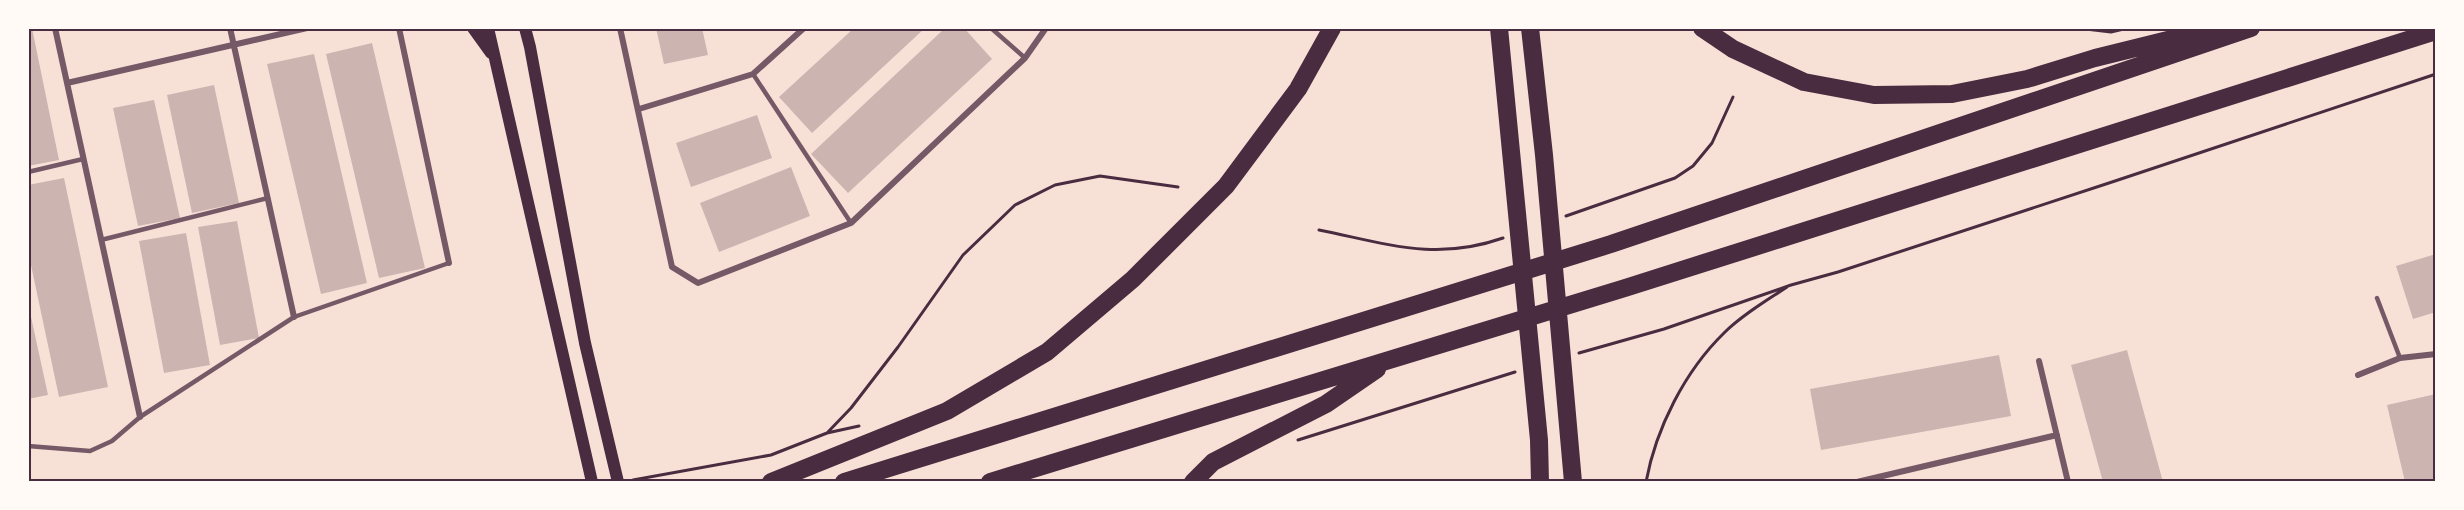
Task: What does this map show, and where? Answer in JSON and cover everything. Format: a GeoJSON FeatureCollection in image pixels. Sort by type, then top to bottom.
{"type":"FeatureCollection","features":[{"type":"Feature","properties":{"kind":"highway"},"geometry":{"type":"LineString","coordinates":[[771,482],[947,411],[1047,352],[1133,279],[1226,186],[1298,89],[1332,28]]}},
{"type":"Feature","properties":{"kind":"highway"},"geometry":{"type":"LineString","coordinates":[[1499,28],[1539,441],[1540,482]]}},
{"type":"Feature","properties":{"kind":"highway"},"geometry":{"type":"LineString","coordinates":[[1530,28],[1544,155],[1573,482]]}},
{"type":"Feature","properties":{"kind":"highway"},"geometry":{"type":"LineString","coordinates":[[1702,28],[1734,49],[1804,82],[1874,95],[1952,94],[2027,79],[2095,58],[2184,36],[2233,28]]}},
{"type":"Feature","properties":{"kind":"highway"},"geometry":{"type":"LineString","coordinates":[[844,482],[1611,244],[2251,28]]}},
{"type":"Feature","properties":{"kind":"highway"},"geometry":{"type":"LineString","coordinates":[[990,482],[1625,288],[2436,32]]}},
{"type":"Feature","properties":{"kind":"highway"},"geometry":{"type":"LineString","coordinates":[[1193,482],[1214,462],[1326,404],[1393,358]]}},
{"type":"Feature","properties":{"kind":"main road"},"geometry":{"type":"LineString","coordinates":[[473,28],[495,59]]}},
{"type":"Feature","properties":{"kind":"main road"},"geometry":{"type":"LineString","coordinates":[[488,28],[592,482]]}},
{"type":"Feature","properties":{"kind":"main road"},"geometry":{"type":"LineString","coordinates":[[525,28],[585,343],[618,482]]}},
{"type":"Feature","properties":{"kind":"street"},"geometry":{"type":"LineString","coordinates":[[55,28],[140,417]]}},
{"type":"Feature","properties":{"kind":"street"},"geometry":{"type":"LineString","coordinates":[[230,28],[294,317]]}},
{"type":"Feature","properties":{"kind":"street"},"geometry":{"type":"LineString","coordinates":[[67,83],[307,28]]}},
{"type":"Feature","properties":{"kind":"street"},"geometry":{"type":"LineString","coordinates":[[399,28],[449,262]]}},
{"type":"Feature","properties":{"kind":"street"},"geometry":{"type":"LineString","coordinates":[[620,28],[672,267],[698,282],[851,223],[1025,58],[1046,28]]}},
{"type":"Feature","properties":{"kind":"street"},"geometry":{"type":"LineString","coordinates":[[639,109],[753,75],[801,30]]}},
{"type":"Feature","properties":{"kind":"street"},"geometry":{"type":"LineString","coordinates":[[2358,375],[2400,358],[2436,354]]}},
{"type":"Feature","properties":{"kind":"street"},"geometry":{"type":"LineString","coordinates":[[2039,361],[2068,482]]}},
{"type":"Feature","properties":{"kind":"street"},"geometry":{"type":"LineString","coordinates":[[1857,482],[2057,435]]}},
{"type":"Feature","properties":{"kind":"lane"},"geometry":{"type":"LineString","coordinates":[[991,28],[1025,58]]}},
{"type":"Feature","properties":{"kind":"lane"},"geometry":{"type":"LineString","coordinates":[[753,75],[851,223]]}},
{"type":"Feature","properties":{"kind":"lane"},"geometry":{"type":"LineString","coordinates":[[28,172],[84,159]]}},
{"type":"Feature","properties":{"kind":"lane"},"geometry":{"type":"LineString","coordinates":[[101,240],[268,198]]}},
{"type":"Feature","properties":{"kind":"lane"},"geometry":{"type":"LineString","coordinates":[[28,446],[90,451],[112,441],[140,417],[294,317],[449,262]]}},
{"type":"Feature","properties":{"kind":"lane"},"geometry":{"type":"LineString","coordinates":[[2377,298],[2400,358]]}},
{"type":"Feature","properties":{"kind":"path"},"geometry":{"type":"LineString","coordinates":[[2077,28],[2111,32],[2128,28]]}},
{"type":"Feature","properties":{"kind":"path"},"geometry":{"type":"LineString","coordinates":[[1573,355],[1664,329],[1791,285],[1838,272],[2436,74]]}},
{"type":"Feature","properties":{"kind":"path"},"geometry":{"type":"LineString","coordinates":[[827,433],[851,408],[898,347],[963,255],[1015,205],[1055,185],[1100,176],[1178,187]]}},
{"type":"Feature","properties":{"kind":"path"},"geometry":{"type":"LineString","coordinates":[[1646,482],[1651,459],[1677,397],[1698,362],[1725,332],[1753,309],[1791,285]]}},
{"type":"Feature","properties":{"kind":"path"},"geometry":{"type":"LineString","coordinates":[[1292,442],[1516,371]]}},
{"type":"Feature","properties":{"kind":"path"},"geometry":{"type":"LineString","coordinates":[[628,482],[771,455],[827,433],[869,423]]}},
{"type":"Feature","properties":{"kind":"building"},"geometry":{"type":"Polygon","coordinates":[[[28,28],[32,28],[59,160],[28,166],[28,28]]]}},
{"type":"Feature","properties":{"kind":"building"},"geometry":{"type":"Polygon","coordinates":[[[656,28],[702,28],[708,55],[664,64],[656,28]]]}},
{"type":"Feature","properties":{"kind":"building"},"geometry":{"type":"Polygon","coordinates":[[[854,28],[925,28],[812,133],[779,97],[854,28]]]}},
{"type":"Feature","properties":{"kind":"building"},"geometry":{"type":"Polygon","coordinates":[[[945,28],[964,28],[992,59],[848,193],[811,154],[945,28]]]}},
{"type":"Feature","properties":{"kind":"building"},"geometry":{"type":"Polygon","coordinates":[[[372,43],[425,268],[379,278],[326,54],[372,43]]]}},
{"type":"Feature","properties":{"kind":"building"},"geometry":{"type":"Polygon","coordinates":[[[314,54],[367,283],[321,294],[267,64],[314,54]]]}},
{"type":"Feature","properties":{"kind":"building"},"geometry":{"type":"Polygon","coordinates":[[[214,85],[239,203],[192,213],[167,95],[214,85]]]}},
{"type":"Feature","properties":{"kind":"building"},"geometry":{"type":"Polygon","coordinates":[[[154,100],[180,218],[138,226],[113,108],[154,100]]]}},
{"type":"Feature","properties":{"kind":"building"},"geometry":{"type":"Polygon","coordinates":[[[757,115],[772,158],[691,187],[676,143],[757,115]]]}},
{"type":"Feature","properties":{"kind":"building"},"geometry":{"type":"Polygon","coordinates":[[[791,167],[810,216],[719,252],[700,203],[791,167]]]}},
{"type":"Feature","properties":{"kind":"building"},"geometry":{"type":"Polygon","coordinates":[[[64,178],[108,387],[59,397],[28,251],[28,185],[64,178]]]}},
{"type":"Feature","properties":{"kind":"building"},"geometry":{"type":"Polygon","coordinates":[[[237,221],[259,338],[220,345],[198,227],[237,221]]]}},
{"type":"Feature","properties":{"kind":"building"},"geometry":{"type":"Polygon","coordinates":[[[186,233],[210,365],[164,373],[139,241],[186,233]]]}},
{"type":"Feature","properties":{"kind":"building"},"geometry":{"type":"Polygon","coordinates":[[[2436,254],[2436,312],[2413,319],[2396,266],[2436,254]]]}},
{"type":"Feature","properties":{"kind":"building"},"geometry":{"type":"Polygon","coordinates":[[[28,303],[48,395],[28,399],[28,303]]]}},
{"type":"Feature","properties":{"kind":"building"},"geometry":{"type":"Polygon","coordinates":[[[2127,350],[2163,482],[2103,482],[2071,365],[2127,350]]]}},
{"type":"Feature","properties":{"kind":"building"},"geometry":{"type":"Polygon","coordinates":[[[1999,355],[2011,416],[1821,450],[1810,389],[1999,355]]]}},
{"type":"Feature","properties":{"kind":"building"},"geometry":{"type":"Polygon","coordinates":[[[2436,394],[2436,482],[2405,482],[2387,405],[2436,394]]]}}]}
